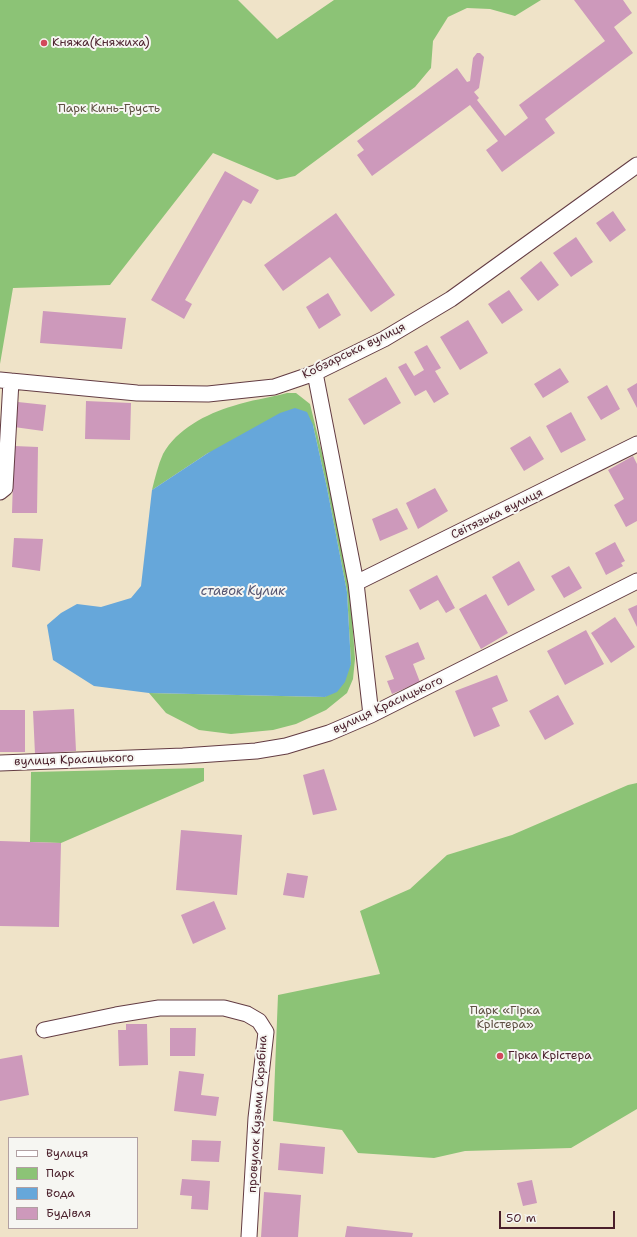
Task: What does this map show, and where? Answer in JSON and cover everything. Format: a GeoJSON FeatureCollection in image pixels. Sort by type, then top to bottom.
{"type":"FeatureCollection","features":[{"type":"Feature","properties":{"kind":"street","name":"Кобзарська вулиця"},"geometry":{"type":"LineString","coordinates":[[6,381],[137,393],[208,394],[274,387],[315,373],[384,339],[451,299],[637,165]]}},
{"type":"Feature","properties":{"kind":"street"},"geometry":{"type":"LineString","coordinates":[[315,373],[356,583],[371,715]]}},
{"type":"Feature","properties":{"kind":"street"},"geometry":{"type":"LineString","coordinates":[[0,492],[5,488],[6,381]]}},
{"type":"Feature","properties":{"kind":"street","name":"Світязька вулиця"},"geometry":{"type":"LineString","coordinates":[[356,583],[637,444]]}},
{"type":"Feature","properties":{"kind":"street","name":"вулиця Красицького"},"geometry":{"type":"LineString","coordinates":[[0,763],[256,752],[286,746],[328,733],[371,715],[637,581]]}},
{"type":"Feature","properties":{"kind":"street","name":"провулок Кузьми Скрябіна"},"geometry":{"type":"LineString","coordinates":[[44,1030],[116,1015],[159,1008],[224,1008],[247,1014],[259,1021],[266,1032],[256,1118],[249,1237]]}},
{"type":"Feature","properties":{"kind":"green space","name":"Парк Кинь-Грусть"},"geometry":{"type":"Polygon","coordinates":[[[0,0],[238,0],[277,39],[334,0],[541,0],[515,16],[490,9],[467,8],[448,17],[433,41],[431,68],[415,87],[295,176],[277,180],[213,153],[110,285],[13,288],[0,364],[0,0]]]}},
{"type":"Feature","properties":{"kind":"green space"},"geometry":{"type":"Polygon","coordinates":[[[287,393],[296,393],[310,404],[330,486],[350,591],[355,659],[353,679],[347,693],[326,710],[296,724],[273,730],[231,734],[199,730],[166,713],[149,693],[325,697],[351,664],[347,592],[313,425],[208,453],[152,490],[163,454],[176,437],[184,430],[203,418],[223,409],[246,402],[287,393]]]}},
{"type":"Feature","properties":{"kind":"green space"},"geometry":{"type":"Polygon","coordinates":[[[204,768],[204,781],[61,843],[30,842],[31,772],[204,768]]]}},
{"type":"Feature","properties":{"kind":"green space","name":"Парк «Гірка Крістера»"},"geometry":{"type":"Polygon","coordinates":[[[637,783],[637,1109],[571,1148],[465,1151],[434,1158],[358,1153],[342,1130],[273,1121],[278,995],[380,974],[360,911],[410,889],[447,855],[512,835],[628,785],[637,783]]]}},
{"type":"Feature","properties":{"kind":"water","name":"ставок Кулик"},"geometry":{"type":"Polygon","coordinates":[[[295,408],[307,412],[313,425],[347,592],[351,664],[345,682],[337,692],[325,697],[149,693],[94,686],[53,660],[47,625],[61,613],[77,604],[101,607],[131,598],[141,586],[152,490],[208,453],[280,413],[295,408]]]}},
{"type":"Feature","properties":{"kind":"building"},"geometry":{"type":"Polygon","coordinates":[[[574,0],[623,0],[632,13],[614,27],[633,53],[545,119],[555,133],[502,172],[486,150],[498,141],[470,105],[372,176],[357,155],[364,150],[357,141],[457,68],[467,82],[470,81],[473,58],[477,53],[480,53],[484,57],[479,88],[474,92],[479,98],[477,100],[505,136],[528,118],[519,105],[605,41],[574,0]]]}},
{"type":"Feature","properties":{"kind":"building"},"geometry":{"type":"Polygon","coordinates":[[[225,171],[259,190],[251,204],[243,200],[185,300],[192,304],[184,319],[151,300],[225,171]]]}},
{"type":"Feature","properties":{"kind":"building"},"geometry":{"type":"Polygon","coordinates":[[[613,211],[626,230],[610,242],[596,223],[613,211]]]}},
{"type":"Feature","properties":{"kind":"building"},"geometry":{"type":"Polygon","coordinates":[[[336,213],[395,295],[371,312],[330,257],[283,291],[264,265],[336,213]]]}},
{"type":"Feature","properties":{"kind":"building"},"geometry":{"type":"Polygon","coordinates":[[[576,237],[593,262],[571,277],[553,253],[576,237]]]}},
{"type":"Feature","properties":{"kind":"building"},"geometry":{"type":"Polygon","coordinates":[[[541,261],[559,285],[538,301],[520,278],[541,261]]]}},
{"type":"Feature","properties":{"kind":"building"},"geometry":{"type":"Polygon","coordinates":[[[509,290],[523,310],[502,324],[488,304],[509,290]]]}},
{"type":"Feature","properties":{"kind":"building"},"geometry":{"type":"Polygon","coordinates":[[[328,293],[341,315],[319,329],[306,307],[328,293]]]}},
{"type":"Feature","properties":{"kind":"building"},"geometry":{"type":"Polygon","coordinates":[[[43,311],[126,318],[122,349],[40,343],[43,311]]]}},
{"type":"Feature","properties":{"kind":"building"},"geometry":{"type":"Polygon","coordinates":[[[468,320],[488,353],[460,370],[440,337],[468,320]]]}},
{"type":"Feature","properties":{"kind":"building"},"geometry":{"type":"Polygon","coordinates":[[[427,345],[441,368],[435,371],[449,394],[434,403],[426,390],[415,396],[398,367],[406,363],[414,376],[424,370],[414,352],[427,345]]]}},
{"type":"Feature","properties":{"kind":"building"},"geometry":{"type":"Polygon","coordinates":[[[560,368],[569,382],[543,398],[534,384],[560,368]]]}},
{"type":"Feature","properties":{"kind":"building"},"geometry":{"type":"Polygon","coordinates":[[[386,377],[401,403],[364,425],[348,399],[386,377]]]}},
{"type":"Feature","properties":{"kind":"building"},"geometry":{"type":"Polygon","coordinates":[[[637,383],[637,408],[627,389],[637,383]]]}},
{"type":"Feature","properties":{"kind":"building"},"geometry":{"type":"Polygon","coordinates":[[[607,385],[620,409],[601,420],[587,397],[607,385]]]}},
{"type":"Feature","properties":{"kind":"building"},"geometry":{"type":"Polygon","coordinates":[[[86,401],[131,403],[130,440],[85,439],[86,401]]]}},
{"type":"Feature","properties":{"kind":"building"},"geometry":{"type":"Polygon","coordinates":[[[18,402],[46,405],[43,431],[14,427],[18,402]]]}},
{"type":"Feature","properties":{"kind":"building"},"geometry":{"type":"Polygon","coordinates":[[[571,412],[586,440],[561,453],[546,426],[571,412]]]}},
{"type":"Feature","properties":{"kind":"building"},"geometry":{"type":"Polygon","coordinates":[[[530,436],[544,459],[524,471],[510,448],[530,436]]]}},
{"type":"Feature","properties":{"kind":"building"},"geometry":{"type":"Polygon","coordinates":[[[14,446],[38,447],[37,513],[12,513],[14,446]]]}},
{"type":"Feature","properties":{"kind":"building"},"geometry":{"type":"Polygon","coordinates":[[[633,456],[637,464],[637,521],[626,527],[614,505],[624,499],[608,470],[633,456]]]}},
{"type":"Feature","properties":{"kind":"building"},"geometry":{"type":"Polygon","coordinates":[[[435,488],[448,511],[418,529],[406,503],[435,488]]]}},
{"type":"Feature","properties":{"kind":"building"},"geometry":{"type":"Polygon","coordinates":[[[397,508],[408,529],[380,541],[372,519],[397,508]]]}},
{"type":"Feature","properties":{"kind":"building"},"geometry":{"type":"Polygon","coordinates":[[[14,538],[43,539],[40,571],[12,567],[14,538]]]}},
{"type":"Feature","properties":{"kind":"building"},"geometry":{"type":"Polygon","coordinates":[[[615,542],[625,561],[621,563],[623,566],[606,575],[595,553],[615,542]]]}},
{"type":"Feature","properties":{"kind":"building"},"geometry":{"type":"Polygon","coordinates":[[[519,561],[535,590],[508,606],[492,577],[519,561]]]}},
{"type":"Feature","properties":{"kind":"building"},"geometry":{"type":"Polygon","coordinates":[[[569,566],[582,588],[564,598],[551,576],[569,566]]]}},
{"type":"Feature","properties":{"kind":"building"},"geometry":{"type":"Polygon","coordinates":[[[437,575],[455,608],[446,613],[438,600],[420,610],[409,590],[437,575]]]}},
{"type":"Feature","properties":{"kind":"building"},"geometry":{"type":"Polygon","coordinates":[[[486,594],[508,633],[481,649],[459,609],[486,594]]]}},
{"type":"Feature","properties":{"kind":"building"},"geometry":{"type":"Polygon","coordinates":[[[637,605],[637,627],[628,609],[637,605]]]}},
{"type":"Feature","properties":{"kind":"building"},"geometry":{"type":"Polygon","coordinates":[[[615,617],[635,647],[611,663],[591,633],[615,617]]]}},
{"type":"Feature","properties":{"kind":"building"},"geometry":{"type":"Polygon","coordinates":[[[586,630],[604,664],[565,685],[547,651],[586,630]]]}},
{"type":"Feature","properties":{"kind":"building"},"geometry":{"type":"Polygon","coordinates":[[[418,642],[425,659],[413,664],[420,682],[392,694],[387,681],[394,679],[385,656],[418,642]]]}},
{"type":"Feature","properties":{"kind":"building"},"geometry":{"type":"Polygon","coordinates":[[[497,675],[508,701],[492,708],[500,726],[474,737],[455,691],[497,675]]]}},
{"type":"Feature","properties":{"kind":"building"},"geometry":{"type":"Polygon","coordinates":[[[558,695],[574,724],[545,740],[529,711],[558,695]]]}},
{"type":"Feature","properties":{"kind":"building"},"geometry":{"type":"Polygon","coordinates":[[[74,709],[76,751],[35,754],[33,711],[74,709]]]}},
{"type":"Feature","properties":{"kind":"building"},"geometry":{"type":"Polygon","coordinates":[[[0,710],[25,710],[25,752],[0,752],[0,710]]]}},
{"type":"Feature","properties":{"kind":"building"},"geometry":{"type":"Polygon","coordinates":[[[324,769],[337,810],[313,815],[303,775],[324,769]]]}},
{"type":"Feature","properties":{"kind":"building"},"geometry":{"type":"Polygon","coordinates":[[[181,830],[242,835],[237,895],[176,890],[181,830]]]}},
{"type":"Feature","properties":{"kind":"building"},"geometry":{"type":"Polygon","coordinates":[[[0,841],[61,843],[59,927],[0,926],[0,841]]]}},
{"type":"Feature","properties":{"kind":"building"},"geometry":{"type":"Polygon","coordinates":[[[287,873],[308,876],[304,898],[283,895],[287,873]]]}},
{"type":"Feature","properties":{"kind":"building"},"geometry":{"type":"Polygon","coordinates":[[[214,901],[226,929],[193,944],[181,915],[214,901]]]}},
{"type":"Feature","properties":{"kind":"building"},"geometry":{"type":"Polygon","coordinates":[[[126,1024],[147,1024],[148,1065],[119,1066],[118,1030],[126,1030],[126,1024]]]}},
{"type":"Feature","properties":{"kind":"building"},"geometry":{"type":"Polygon","coordinates":[[[170,1028],[196,1028],[195,1056],[170,1056],[170,1028]]]}},
{"type":"Feature","properties":{"kind":"building"},"geometry":{"type":"Polygon","coordinates":[[[22,1055],[29,1095],[0,1101],[0,1059],[22,1055]]]}},
{"type":"Feature","properties":{"kind":"building"},"geometry":{"type":"Polygon","coordinates":[[[179,1071],[204,1074],[201,1095],[219,1097],[216,1116],[174,1111],[179,1071]]]}},
{"type":"Feature","properties":{"kind":"building"},"geometry":{"type":"Polygon","coordinates":[[[192,1140],[221,1141],[219,1162],[191,1161],[192,1140]]]}},
{"type":"Feature","properties":{"kind":"building"},"geometry":{"type":"Polygon","coordinates":[[[280,1143],[325,1147],[323,1174],[278,1170],[280,1143]]]}},
{"type":"Feature","properties":{"kind":"building"},"geometry":{"type":"Polygon","coordinates":[[[182,1179],[210,1181],[208,1210],[191,1209],[192,1196],[180,1195],[182,1179]]]}},
{"type":"Feature","properties":{"kind":"building"},"geometry":{"type":"Polygon","coordinates":[[[532,1180],[537,1203],[523,1206],[517,1183],[532,1180]]]}},
{"type":"Feature","properties":{"kind":"building"},"geometry":{"type":"Polygon","coordinates":[[[264,1192],[301,1195],[298,1237],[261,1237],[264,1192]]]}},
{"type":"Feature","properties":{"kind":"building"},"geometry":{"type":"Polygon","coordinates":[[[347,1226],[413,1233],[412,1237],[345,1237],[347,1226]]]}},
{"type":"Feature","properties":{"kind":"place","name":"Княжа(Княжиха)"},"geometry":{"type":"Point","coordinates":[44,43]}},
{"type":"Feature","properties":{"kind":"place","name":"Гірка Крістера"},"geometry":{"type":"Point","coordinates":[500,1056]}}]}
